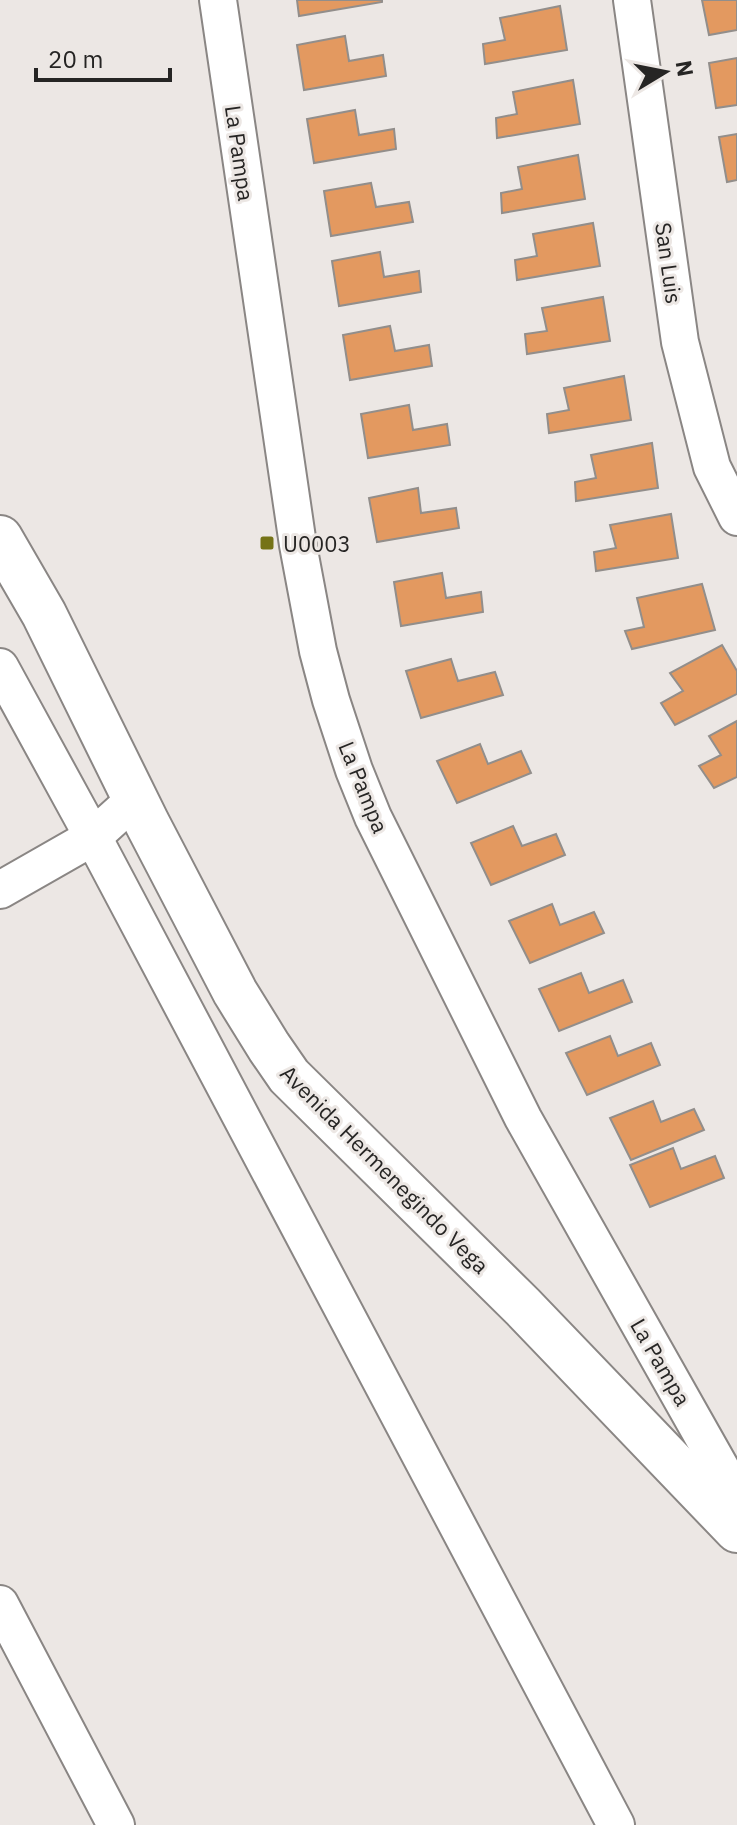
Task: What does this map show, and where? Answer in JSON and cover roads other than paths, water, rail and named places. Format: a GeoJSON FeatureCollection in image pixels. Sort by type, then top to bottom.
{"type":"FeatureCollection","features":[{"type":"Feature","properties":{"kind":"street","name":"La Pampa"},"geometry":{"type":"LineString","coordinates":[[218,0],[298,545],[321,664],[354,770],[373,817],[523,1118],[737,1497]]}},
{"type":"Feature","properties":{"kind":"street","name":"San Luis"},"geometry":{"type":"LineString","coordinates":[[632,0],[680,342],[712,467],[737,517]]}},
{"type":"Feature","properties":{"kind":"street","name":"Avenida Hermenegindo Vega"},"geometry":{"type":"LineString","coordinates":[[0,538],[44,614],[235,992],[289,1076],[512,1296],[737,1530]]}},
{"type":"Feature","properties":{"kind":"street"},"geometry":{"type":"LineString","coordinates":[[0,667],[616,1825]]}},
{"type":"Feature","properties":{"kind":"street"},"geometry":{"type":"LineString","coordinates":[[0,890],[93,837],[135,799]]}},
{"type":"Feature","properties":{"kind":"street"},"geometry":{"type":"LineString","coordinates":[[0,1604],[116,1825]]}},
{"type":"Feature","properties":{"kind":"place","name":"U0003"},"geometry":{"type":"Point","coordinates":[267,543]}}]}
